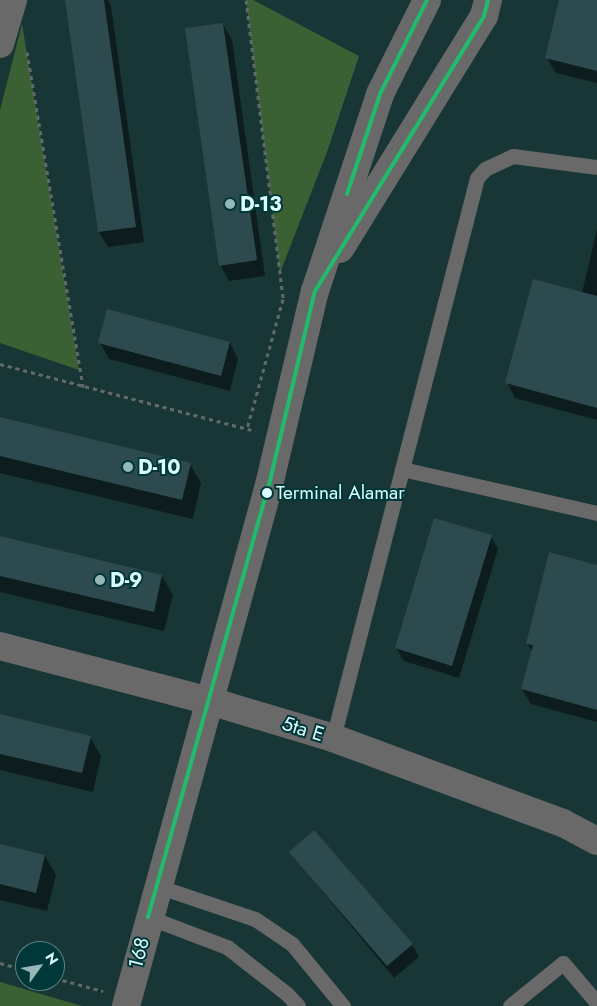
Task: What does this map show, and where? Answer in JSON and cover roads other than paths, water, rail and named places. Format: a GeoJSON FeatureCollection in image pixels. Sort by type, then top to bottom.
{"type":"FeatureCollection","features":[{"type":"Feature","properties":{"kind":"street"},"geometry":{"type":"LineString","coordinates":[[13,0],[13,44]]}},
{"type":"Feature","properties":{"kind":"street","name":"168"},"geometry":{"type":"LineString","coordinates":[[127,1002],[148,917],[210,700],[280,437],[315,291],[380,94],[427,0]]}},
{"type":"Feature","properties":{"kind":"street","name":"168"},"geometry":{"type":"LineString","coordinates":[[315,291],[484,16],[488,0]]}},
{"type":"Feature","properties":{"kind":"street","name":"5ta E"},"geometry":{"type":"LineString","coordinates":[[0,646],[210,700],[333,738],[563,823],[597,841]]}},
{"type":"Feature","properties":{"kind":"lane"},"geometry":{"type":"LineString","coordinates":[[333,738],[477,178],[485,169],[513,156],[597,167]]}},
{"type":"Feature","properties":{"kind":"lane"},"geometry":{"type":"LineString","coordinates":[[402,469],[597,513]]}},
{"type":"Feature","properties":{"kind":"lane"},"geometry":{"type":"LineString","coordinates":[[157,886],[255,919],[292,944],[343,1006]]}},
{"type":"Feature","properties":{"kind":"lane"},"geometry":{"type":"LineString","coordinates":[[148,917],[227,946],[288,994],[298,1006]]}},
{"type":"Feature","properties":{"kind":"lane"},"geometry":{"type":"LineString","coordinates":[[510,1006],[563,963],[597,1003]]}},
{"type":"Feature","properties":{"kind":"place","name":"D-13"},"geometry":{"type":"Point","coordinates":[230,204]}},
{"type":"Feature","properties":{"kind":"place","name":"D-10"},"geometry":{"type":"Point","coordinates":[128,467]}},
{"type":"Feature","properties":{"kind":"place","name":"Terminal Alamar"},"geometry":{"type":"Point","coordinates":[267,493]}},
{"type":"Feature","properties":{"kind":"place","name":"D-9"},"geometry":{"type":"Point","coordinates":[100,580]}}]}
